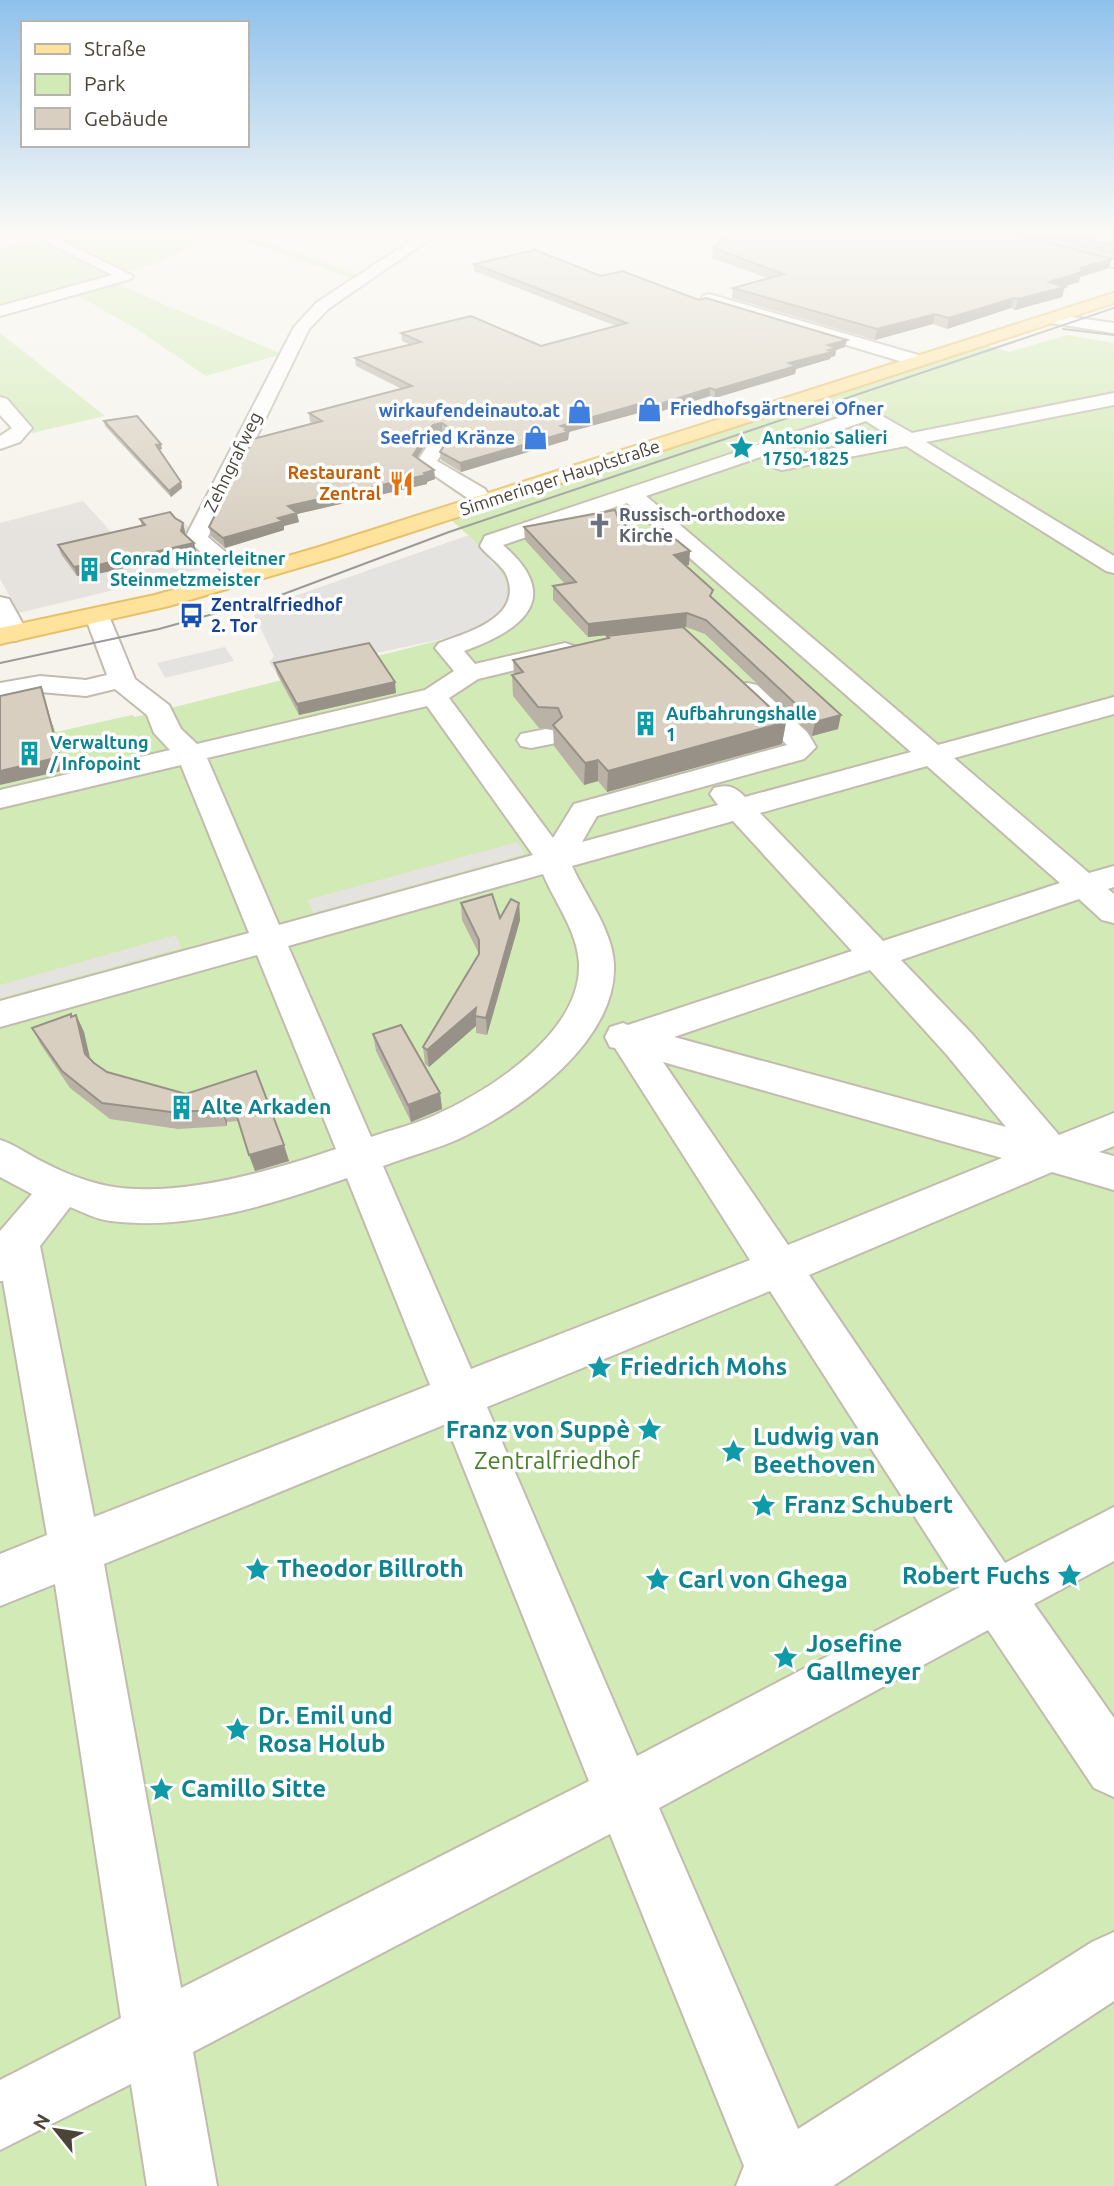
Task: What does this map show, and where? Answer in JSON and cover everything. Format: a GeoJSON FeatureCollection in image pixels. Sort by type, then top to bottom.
{"type":"FeatureCollection","features":[{"type":"Feature","properties":{"kind":"main road","name":"Simmeringer Hauptstraße"},"geometry":{"type":"LineString","coordinates":[[8,635],[97,616],[243,577],[440,518],[1003,334]]}},
{"type":"Feature","properties":{"kind":"street","name":"Zehngrafweg"},"geometry":{"type":"LineString","coordinates":[[243,577],[196,538],[298,334]]}},
{"type":"Feature","properties":{"kind":"street"},"geometry":{"type":"LineString","coordinates":[[828,334],[919,361]]}},
{"type":"Feature","properties":{"kind":"street"},"geometry":{"type":"LineString","coordinates":[[629,494],[1114,399]]}},
{"type":"Feature","properties":{"kind":"street"},"geometry":{"type":"LineString","coordinates":[[0,402],[22,428],[13,439],[0,443]]}},
{"type":"Feature","properties":{"kind":"street"},"geometry":{"type":"LineString","coordinates":[[469,673],[448,648],[478,638],[506,623],[520,608],[523,589],[516,570],[491,546],[493,541],[868,414],[906,440],[1114,566]]}},
{"type":"Feature","properties":{"kind":"street"},"geometry":{"type":"LineString","coordinates":[[441,440],[426,463],[477,494]]}},
{"type":"Feature","properties":{"kind":"street"},"geometry":{"type":"LineString","coordinates":[[629,494],[933,755],[1099,881],[1114,912]]}},
{"type":"Feature","properties":{"kind":"street"},"geometry":{"type":"LineString","coordinates":[[0,604],[8,635]]}},
{"type":"Feature","properties":{"kind":"street"},"geometry":{"type":"LineString","coordinates":[[97,616],[122,680],[129,689],[159,711],[167,733],[191,754],[624,1795],[781,2183],[1114,1964]]}},
{"type":"Feature","properties":{"kind":"street"},"geometry":{"type":"LineString","coordinates":[[0,799],[434,696],[469,673],[561,651],[585,649]]}},
{"type":"Feature","properties":{"kind":"street"},"geometry":{"type":"LineString","coordinates":[[554,862],[585,810],[794,753],[802,747],[797,738],[731,676]]}},
{"type":"Feature","properties":{"kind":"street"},"geometry":{"type":"LineString","coordinates":[[0,691],[40,684],[86,688],[122,680]]}},
{"type":"Feature","properties":{"kind":"street"},"geometry":{"type":"LineString","coordinates":[[0,1156],[39,1181],[109,1204],[172,1204],[237,1194],[359,1158],[452,1125],[508,1092],[557,1050],[590,999],[596,965],[594,940],[562,883],[554,862],[434,696]]}},
{"type":"Feature","properties":{"kind":"street"},"geometry":{"type":"LineString","coordinates":[[0,1014],[1114,705]]}},
{"type":"Feature","properties":{"kind":"street"},"geometry":{"type":"LineString","coordinates":[[708,776],[960,1045],[1052,1155]]}},
{"type":"Feature","properties":{"kind":"street"},"geometry":{"type":"LineString","coordinates":[[628,1039],[1099,881]]}},
{"type":"Feature","properties":{"kind":"street"},"geometry":{"type":"LineString","coordinates":[[576,1024],[1114,1173]]}},
{"type":"Feature","properties":{"kind":"street"},"geometry":{"type":"LineString","coordinates":[[628,1039],[997,1597],[1114,1768]]}},
{"type":"Feature","properties":{"kind":"street"},"geometry":{"type":"LineString","coordinates":[[0,1580],[779,1268],[1114,1129]]}},
{"type":"Feature","properties":{"kind":"street"},"geometry":{"type":"LineString","coordinates":[[61,1188],[6,1252],[75,1549],[182,2186]]}},
{"type":"Feature","properties":{"kind":"street"},"geometry":{"type":"LineString","coordinates":[[0,2116],[624,1795],[1114,1533]]}},
{"type":"Feature","properties":{"kind":"shaded area"},"geometry":{"type":"Polygon","coordinates":[[[83,501],[113,534],[181,519],[221,564],[19,613],[0,579],[0,523],[83,501]]]}},
{"type":"Feature","properties":{"kind":"shaded area"},"geometry":{"type":"Polygon","coordinates":[[[469,535],[505,578],[511,591],[508,606],[489,626],[457,636],[277,674],[269,662],[274,656],[252,611],[469,535]]]}},
{"type":"Feature","properties":{"kind":"shaded area"},"geometry":{"type":"Polygon","coordinates":[[[225,647],[234,661],[165,678],[157,663],[225,647]]]}},
{"type":"Feature","properties":{"kind":"shaded area"},"geometry":{"type":"Polygon","coordinates":[[[517,842],[525,854],[313,913],[307,900],[517,842]]]}},
{"type":"Feature","properties":{"kind":"shaded area"},"geometry":{"type":"Polygon","coordinates":[[[176,935],[181,948],[0,998],[0,985],[176,935]]]}},
{"type":"Feature","properties":{"kind":"green space"},"geometry":{"type":"Polygon","coordinates":[[[1,334],[105,416],[32,433],[0,395],[1,334]]]}},
{"type":"Feature","properties":{"kind":"green space"},"geometry":{"type":"Polygon","coordinates":[[[144,334],[235,334],[282,354],[206,376],[144,334]]]}},
{"type":"Feature","properties":{"kind":"green space","name":"Zentralfriedhof"},"geometry":{"type":"Polygon","coordinates":[[[1067,335],[1114,343],[1114,2186],[0,2186],[0,735],[53,724],[56,732],[132,715],[135,717],[457,636],[511,591],[492,561],[450,519],[983,344],[1009,352],[1067,335]]]}},
{"type":"Feature","properties":{"kind":"building"},"geometry":{"type":"Polygon","coordinates":[[[403,334],[513,334],[541,346],[586,334],[827,334],[847,340],[828,345],[837,348],[828,350],[832,352],[789,363],[796,366],[650,407],[642,403],[561,426],[569,429],[565,430],[568,432],[460,463],[440,452],[453,431],[442,423],[433,425],[413,455],[434,470],[424,473],[426,475],[288,506],[297,513],[278,518],[283,521],[223,538],[209,527],[253,439],[322,421],[309,413],[412,386],[355,358],[421,342],[403,334]]]}},
{"type":"Feature","properties":{"kind":"building"},"geometry":{"type":"Polygon","coordinates":[[[137,416],[161,444],[156,445],[181,482],[169,491],[104,421],[137,416]]]}},
{"type":"Feature","properties":{"kind":"building"},"geometry":{"type":"Polygon","coordinates":[[[615,510],[618,518],[634,534],[663,529],[690,551],[674,555],[713,590],[710,596],[841,715],[815,722],[706,620],[687,613],[588,624],[553,586],[576,582],[524,527],[615,510]]]}},
{"type":"Feature","properties":{"kind":"building"},"geometry":{"type":"Polygon","coordinates":[[[170,512],[183,523],[181,531],[194,543],[85,568],[83,565],[74,567],[58,545],[145,525],[140,519],[170,512]]]}},
{"type":"Feature","properties":{"kind":"building","name":"Aufbahrungshalle 1"},"geometry":{"type":"Polygon","coordinates":[[[683,627],[786,722],[608,771],[598,760],[585,763],[553,725],[562,717],[558,708],[538,707],[512,675],[523,672],[513,660],[609,638],[607,636],[683,627]]]}},
{"type":"Feature","properties":{"kind":"building"},"geometry":{"type":"Polygon","coordinates":[[[369,643],[395,682],[297,704],[274,663],[369,643]]]}},
{"type":"Feature","properties":{"kind":"building"},"geometry":{"type":"Polygon","coordinates":[[[41,687],[60,757],[0,771],[0,696],[41,687]]]}},
{"type":"Feature","properties":{"kind":"building"},"geometry":{"type":"Polygon","coordinates":[[[492,894],[500,918],[511,899],[519,903],[486,1018],[475,1016],[476,1008],[427,1050],[423,1047],[479,954],[479,940],[461,903],[492,894]]]}},
{"type":"Feature","properties":{"kind":"building"},"geometry":{"type":"Polygon","coordinates":[[[71,1014],[71,1017],[76,1015],[85,1054],[107,1072],[186,1094],[256,1071],[284,1145],[249,1155],[233,1104],[221,1106],[221,1110],[171,1112],[102,1103],[62,1071],[32,1028],[71,1014]]]}},
{"type":"Feature","properties":{"kind":"building"},"geometry":{"type":"Polygon","coordinates":[[[401,1025],[440,1093],[408,1105],[373,1034],[401,1025]]]}},
{"type":"Feature","properties":{"kind":"tram line"},"geometry":{"type":"LineString","coordinates":[[0,663],[159,629],[281,595],[449,532],[1037,334]]}},
{"type":"Feature","properties":{"kind":"tram line"},"geometry":{"type":"LineString","coordinates":[[1106,334],[1114,335]]}},
{"type":"Feature","properties":{"kind":"place","name":"Friedhofsgärtnerei Ofner"},"geometry":{"type":"Point","coordinates":[650,409]}},
{"type":"Feature","properties":{"kind":"place","name":"wirkaufendeinauto.at"},"geometry":{"type":"Point","coordinates":[580,411]}},
{"type":"Feature","properties":{"kind":"place","name":"Seefried Kränze"},"geometry":{"type":"Point","coordinates":[535,438]}},
{"type":"Feature","properties":{"kind":"place","name":"Antonio Salieri 1750-1825"},"geometry":{"type":"Point","coordinates":[742,448]}},
{"type":"Feature","properties":{"kind":"place","name":"Restaurant Zentral"},"geometry":{"type":"Point","coordinates":[401,483]}},
{"type":"Feature","properties":{"kind":"place","name":"Russisch-orthodoxe Kirche"},"geometry":{"type":"Point","coordinates":[599,525]}},
{"type":"Feature","properties":{"kind":"place","name":"Conrad Hinterleitner Steinmetzmeister"},"geometry":{"type":"Point","coordinates":[90,569]}},
{"type":"Feature","properties":{"kind":"place","name":"Zentralfriedhof 2. Tor"},"geometry":{"type":"Point","coordinates":[191,615]}},
{"type":"Feature","properties":{"kind":"place","name":"Aufbahrungshalle 1"},"geometry":{"type":"Point","coordinates":[646,724]}},
{"type":"Feature","properties":{"kind":"place","name":"Verwaltung / Infopoint"},"geometry":{"type":"Point","coordinates":[30,753]}},
{"type":"Feature","properties":{"kind":"place","name":"Alte Arkaden"},"geometry":{"type":"Point","coordinates":[181,1107]}},
{"type":"Feature","properties":{"kind":"place","name":"Friedrich Mohs"},"geometry":{"type":"Point","coordinates":[600,1367]}},
{"type":"Feature","properties":{"kind":"place","name":"Franz von Suppè"},"geometry":{"type":"Point","coordinates":[650,1430]}},
{"type":"Feature","properties":{"kind":"place","name":"Ludwig van Beethoven"},"geometry":{"type":"Point","coordinates":[733,1451]}},
{"type":"Feature","properties":{"kind":"place","name":"Franz Schubert"},"geometry":{"type":"Point","coordinates":[764,1505]}},
{"type":"Feature","properties":{"kind":"place","name":"Theodor Billroth"},"geometry":{"type":"Point","coordinates":[257,1569]}},
{"type":"Feature","properties":{"kind":"place","name":"Robert Fuchs"},"geometry":{"type":"Point","coordinates":[1070,1576]}},
{"type":"Feature","properties":{"kind":"place","name":"Carl von Ghega"},"geometry":{"type":"Point","coordinates":[658,1580]}},
{"type":"Feature","properties":{"kind":"place","name":"Josefine Gallmeyer"},"geometry":{"type":"Point","coordinates":[786,1658]}},
{"type":"Feature","properties":{"kind":"place","name":"Dr. Emil und Rosa Holub"},"geometry":{"type":"Point","coordinates":[238,1730]}},
{"type":"Feature","properties":{"kind":"place","name":"Camillo Sitte"},"geometry":{"type":"Point","coordinates":[161,1789]}}]}
